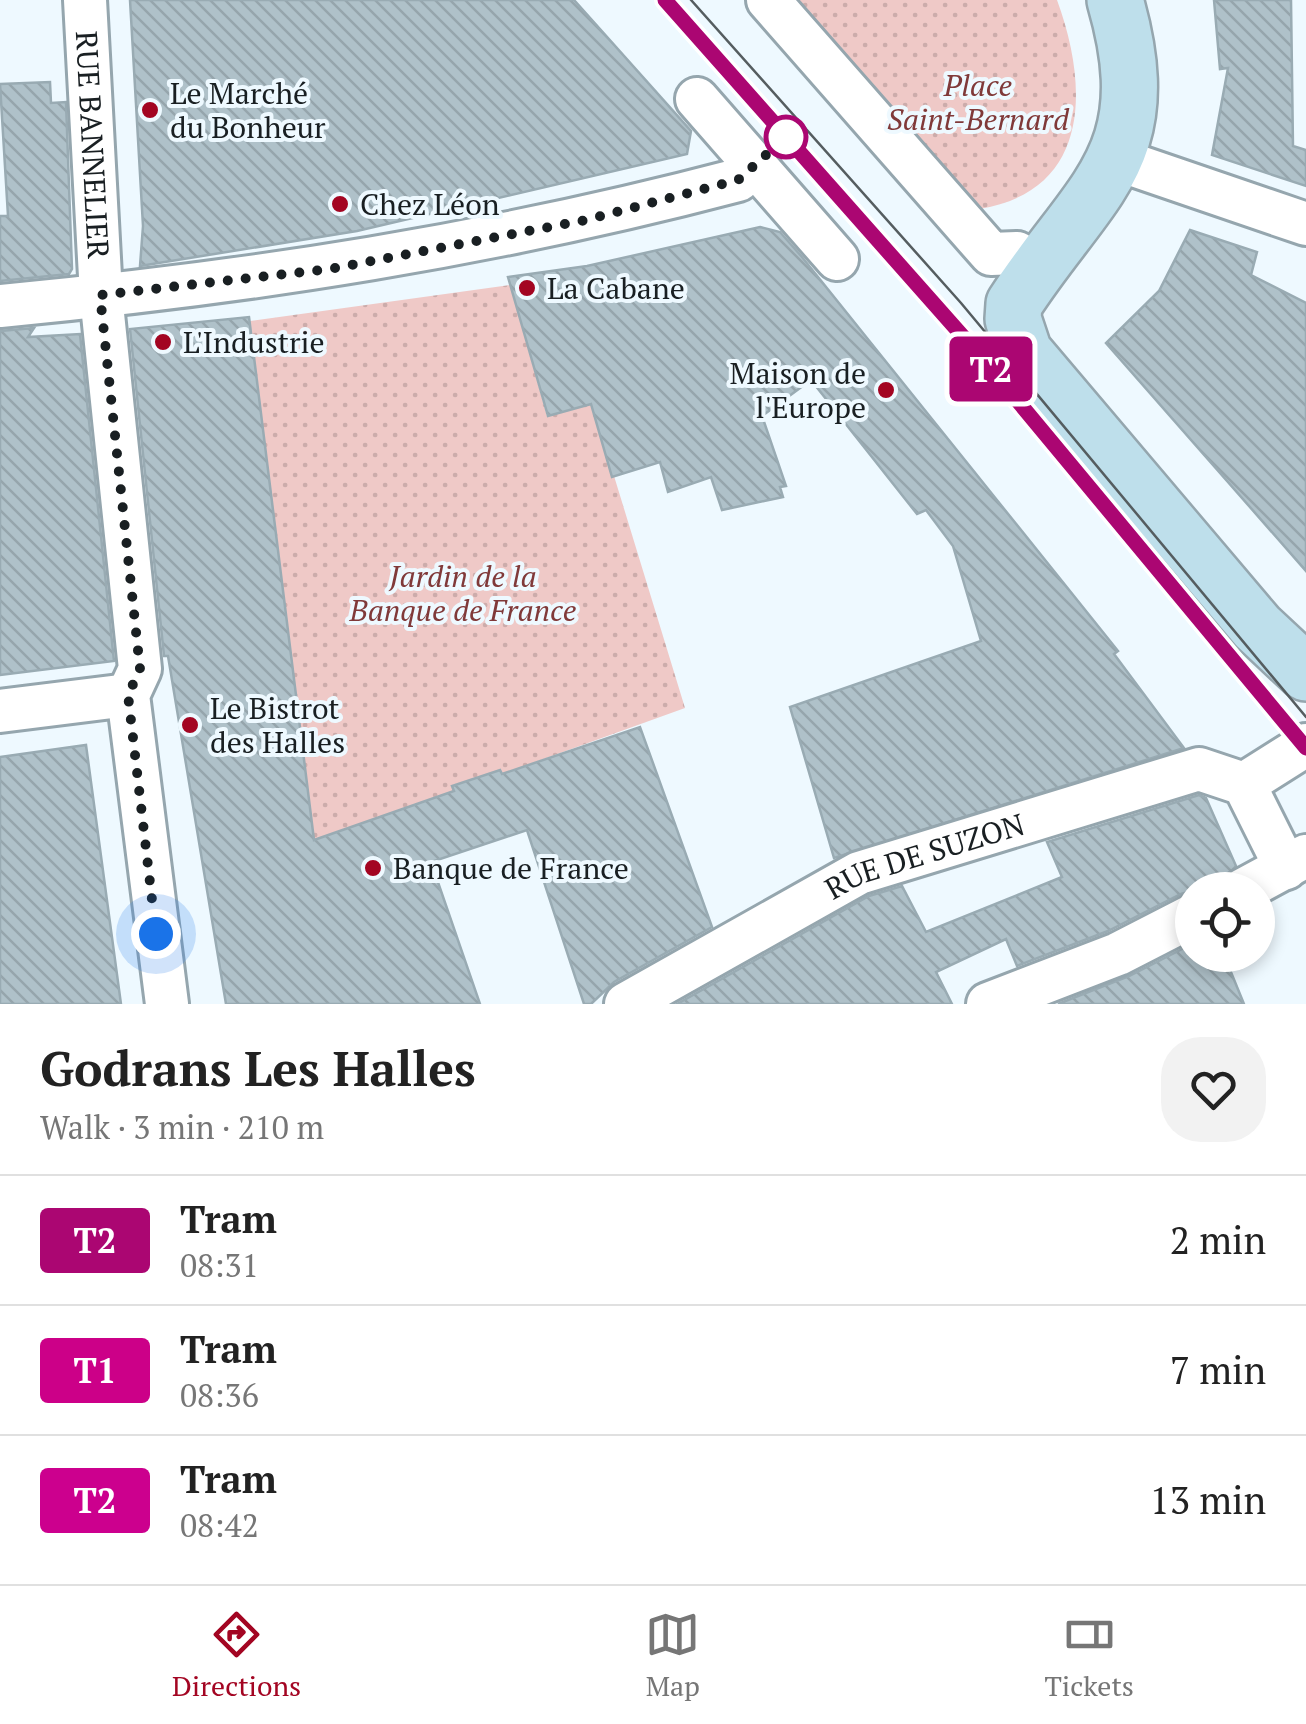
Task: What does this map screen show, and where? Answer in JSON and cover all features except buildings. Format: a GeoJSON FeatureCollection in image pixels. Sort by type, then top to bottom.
{"type":"FeatureCollection","features":[{"type":"Feature","properties":{"kind":"street","name":"RUE BANNELIER"},"geometry":{"type":"LineString","coordinates":[[85,0],[100,295],[140,669],[128,695],[166,1004]]}},
{"type":"Feature","properties":{"kind":"street"},"geometry":{"type":"LineString","coordinates":[[768,0],[991,254],[1027,261]]}},
{"type":"Feature","properties":{"kind":"street"},"geometry":{"type":"LineString","coordinates":[[1115,0],[1129,94],[1116,159],[1079,220],[1027,261],[1012,319],[1024,352],[1257,627],[1306,673]]}},
{"type":"Feature","properties":{"kind":"street"},"geometry":{"type":"LineString","coordinates":[[698,99],[837,259]]}},
{"type":"Feature","properties":{"kind":"street"},"geometry":{"type":"LineString","coordinates":[[1116,159],[1306,224]]}},
{"type":"Feature","properties":{"kind":"street"},"geometry":{"type":"LineString","coordinates":[[0,306],[330,269],[586,220],[738,180],[756,165]]}},
{"type":"Feature","properties":{"kind":"street"},"geometry":{"type":"LineString","coordinates":[[0,711],[128,695]]}},
{"type":"Feature","properties":{"kind":"street"},"geometry":{"type":"LineString","coordinates":[[1296,862],[1244,784],[1306,745]]}},
{"type":"Feature","properties":{"kind":"street","name":"RUE DE SUZON"},"geometry":{"type":"LineString","coordinates":[[626,1004],[859,873],[1199,769],[1244,784]]}},
{"type":"Feature","properties":{"kind":"street"},"geometry":{"type":"LineString","coordinates":[[988,1004],[1118,954],[1175,925]]}},
{"type":"Feature","properties":{"kind":"green space","name":"Place Saint-Bernard"},"geometry":{"type":"Polygon","coordinates":[[[765,0],[1057,0],[1074,67],[1076,100],[1072,130],[1061,158],[1043,181],[1016,198],[979,209],[765,0]]]}},
{"type":"Feature","properties":{"kind":"green space","name":"Jardin de la Banque de France"},"geometry":{"type":"Polygon","coordinates":[[[510,285],[547,416],[592,404],[685,708],[502,774],[500,770],[453,785],[454,791],[314,840],[250,321],[510,285]]]}},
{"type":"Feature","properties":{"kind":"tram line"},"geometry":{"type":"LineString","coordinates":[[665,0],[982,358],[1306,748]]}},
{"type":"Feature","properties":{"kind":"tram line","name":"T2"},"geometry":{"type":"LineString","coordinates":[[665,0],[982,358],[1306,748]]}},
{"type":"Feature","properties":{"kind":"tram line"},"geometry":{"type":"LineString","coordinates":[[691,0],[961,303],[1306,717]]}},
{"type":"Feature","properties":{"kind":"place","name":"Le Marché du Bonheur"},"geometry":{"type":"Point","coordinates":[150,110]}},
{"type":"Feature","properties":{"kind":"place","name":"Chez Léon"},"geometry":{"type":"Point","coordinates":[340,204]}},
{"type":"Feature","properties":{"kind":"place","name":"La Cabane"},"geometry":{"type":"Point","coordinates":[527,288]}},
{"type":"Feature","properties":{"kind":"place","name":"L'Industrie"},"geometry":{"type":"Point","coordinates":[163,342]}},
{"type":"Feature","properties":{"kind":"place","name":"Maison de l'Europe"},"geometry":{"type":"Point","coordinates":[886,390]}},
{"type":"Feature","properties":{"kind":"place","name":"Le Bistrot des Halles"},"geometry":{"type":"Point","coordinates":[190,725]}},
{"type":"Feature","properties":{"kind":"place","name":"Banque de France"},"geometry":{"type":"Point","coordinates":[373,868]}},
{"type":"Feature","properties":{"kind":"route"},"geometry":{"type":"LineString","coordinates":[[156,934],[128,695],[140,669],[100,295],[330,269],[586,220],[738,180],[786,137]]}}]}
